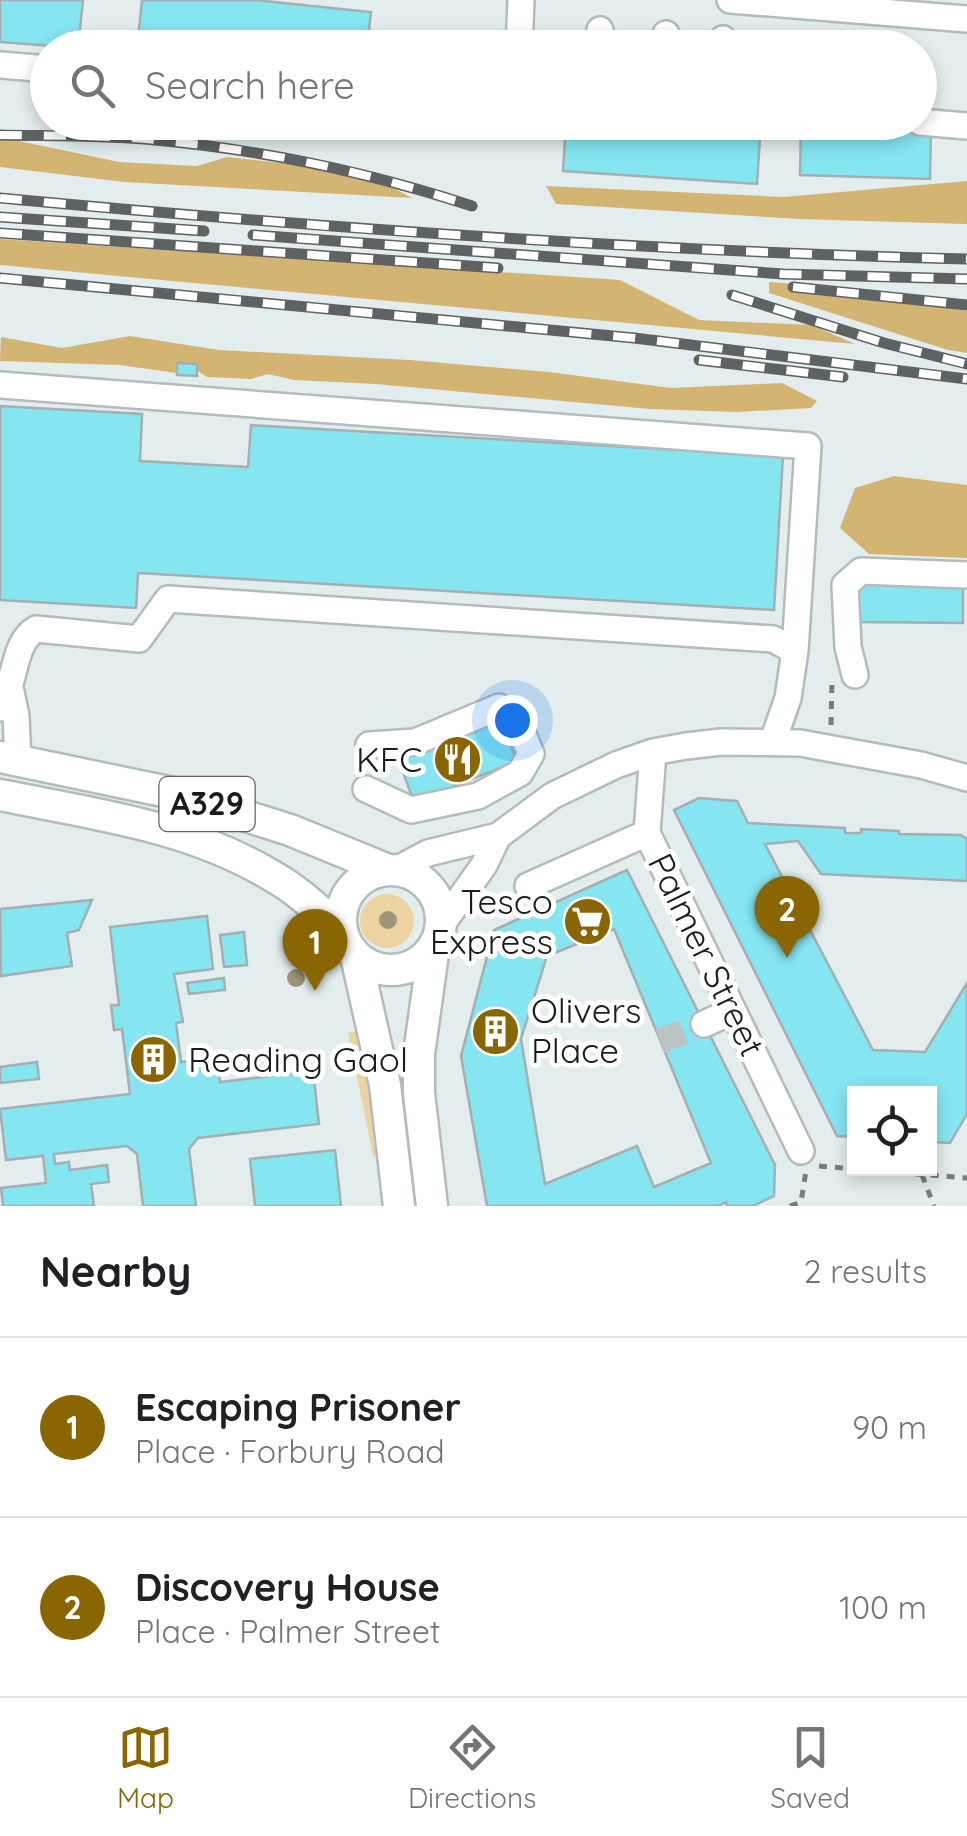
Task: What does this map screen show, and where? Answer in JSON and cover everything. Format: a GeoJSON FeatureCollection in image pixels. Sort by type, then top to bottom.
{"type":"FeatureCollection","features":[{"type":"Feature","properties":{"kind":"main road","name":"A329"},"geometry":{"type":"LineString","coordinates":[[9,759],[173,793],[290,830],[392,870]]}},
{"type":"Feature","properties":{"kind":"main road","name":"A329"},"geometry":{"type":"LineString","coordinates":[[0,795],[152,826],[204,841],[277,878],[349,943]]}},
{"type":"Feature","properties":{"kind":"main road"},"geometry":{"type":"LineString","coordinates":[[399,1206],[385,1084],[341,914],[352,888],[374,872],[392,870],[423,881],[441,910],[419,1054],[419,1093],[432,1206]]}},
{"type":"Feature","properties":{"kind":"main road"},"geometry":{"type":"LineString","coordinates":[[349,943],[378,969],[401,970],[414,965],[438,935]]}},
{"type":"Feature","properties":{"kind":"street"},"geometry":{"type":"LineString","coordinates":[[520,30],[521,0]]}},
{"type":"Feature","properties":{"kind":"street"},"geometry":{"type":"LineString","coordinates":[[730,0],[967,19]]}},
{"type":"Feature","properties":{"kind":"street"},"geometry":{"type":"LineString","coordinates":[[0,65],[30,68]]}},
{"type":"Feature","properties":{"kind":"street"},"geometry":{"type":"LineString","coordinates":[[937,123],[967,126]]}},
{"type":"Feature","properties":{"kind":"street"},"geometry":{"type":"LineString","coordinates":[[0,385],[808,446],[795,651],[788,698],[773,741]]}},
{"type":"Feature","properties":{"kind":"street"},"geometry":{"type":"LineString","coordinates":[[854,675],[848,647],[845,585],[861,571],[967,575]]}},
{"type":"Feature","properties":{"kind":"street"},"geometry":{"type":"LineString","coordinates":[[9,759],[16,716],[5,700],[10,642],[36,629],[138,639],[168,599],[773,638],[795,651]]}},
{"type":"Feature","properties":{"kind":"street"},"geometry":{"type":"LineString","coordinates":[[366,789],[410,810],[478,796],[520,773],[530,754],[516,717],[499,707],[415,742],[369,744]]}},
{"type":"Feature","properties":{"kind":"street"},"geometry":{"type":"LineString","coordinates":[[392,870],[428,853],[498,836],[552,796],[616,765],[654,752],[721,742],[773,741],[964,770]]}},
{"type":"Feature","properties":{"kind":"street","name":"Palmer Street"},"geometry":{"type":"LineString","coordinates":[[654,752],[647,833],[800,1150]]}},
{"type":"Feature","properties":{"kind":"street"},"geometry":{"type":"LineString","coordinates":[[528,886],[647,833]]}},
{"type":"Feature","properties":{"kind":"street"},"geometry":{"type":"LineString","coordinates":[[438,935],[484,865],[498,836]]}},
{"type":"Feature","properties":{"kind":"street"},"geometry":{"type":"LineString","coordinates":[[704,1024],[733,1011]]}},
{"type":"Feature","properties":{"kind":"path"},"geometry":{"type":"LineString","coordinates":[[790,1206],[802,1204],[807,1165],[847,1168]]}},
{"type":"Feature","properties":{"kind":"path"},"geometry":{"type":"LineString","coordinates":[[922,1176],[934,1206]]}},
{"type":"Feature","properties":{"kind":"path"},"geometry":{"type":"LineString","coordinates":[[937,1176],[967,1178]]}},
{"type":"Feature","properties":{"kind":"shaded area"},"geometry":{"type":"Polygon","coordinates":[[[0,137],[119,162],[197,166],[227,157],[310,166],[388,185],[412,198],[124,182],[0,167],[0,137]]]}},
{"type":"Feature","properties":{"kind":"shaded area"},"geometry":{"type":"Polygon","coordinates":[[[967,181],[967,224],[799,219],[556,204],[546,186],[783,197],[967,181]]]}},
{"type":"Feature","properties":{"kind":"shaded area"},"geometry":{"type":"Polygon","coordinates":[[[0,239],[620,280],[699,320],[812,325],[855,344],[0,265],[0,239]]]}},
{"type":"Feature","properties":{"kind":"shaded area"},"geometry":{"type":"Polygon","coordinates":[[[769,282],[820,286],[967,311],[967,353],[769,293],[769,282]]]}},
{"type":"Feature","properties":{"kind":"shaded area"},"geometry":{"type":"Polygon","coordinates":[[[130,336],[219,350],[410,360],[671,388],[782,383],[817,401],[811,408],[737,412],[650,409],[294,380],[268,374],[251,379],[207,377],[198,371],[183,374],[120,365],[0,361],[1,337],[62,348],[130,336]]]}},
{"type":"Feature","properties":{"kind":"shaded area"},"geometry":{"type":"Polygon","coordinates":[[[894,476],[967,485],[967,558],[869,554],[840,528],[855,488],[894,476]]]}},
{"type":"Feature","properties":{"kind":"shaded area"},"geometry":{"type":"Polygon","coordinates":[[[387,894],[406,902],[414,921],[406,940],[387,948],[368,940],[360,921],[368,902],[387,894]]]}},
{"type":"Feature","properties":{"kind":"shaded area"},"geometry":{"type":"Polygon","coordinates":[[[356,1031],[377,1156],[373,1156],[348,1032],[356,1031]]]}},
{"type":"Feature","properties":{"kind":"building"},"geometry":{"type":"Polygon","coordinates":[[[0,0],[83,0],[80,30],[30,30],[30,44],[0,42],[0,0]]]}},
{"type":"Feature","properties":{"kind":"building"},"geometry":{"type":"Polygon","coordinates":[[[142,0],[255,0],[371,12],[369,30],[139,30],[142,0]]]}},
{"type":"Feature","properties":{"kind":"building"},"geometry":{"type":"Polygon","coordinates":[[[565,140],[760,140],[757,184],[563,171],[565,140]]]}},
{"type":"Feature","properties":{"kind":"building"},"geometry":{"type":"Polygon","coordinates":[[[801,140],[931,140],[930,179],[800,175],[801,140]]]}},
{"type":"Feature","properties":{"kind":"building"},"geometry":{"type":"Polygon","coordinates":[[[177,363],[197,364],[197,376],[177,375],[177,363]]]}},
{"type":"Feature","properties":{"kind":"building"},"geometry":{"type":"Polygon","coordinates":[[[0,406],[142,414],[140,461],[248,467],[251,425],[783,456],[774,610],[138,573],[136,608],[0,600],[0,406]]]}},
{"type":"Feature","properties":{"kind":"building"},"geometry":{"type":"Polygon","coordinates":[[[856,577],[963,577],[963,623],[856,622],[856,577]]]}},
{"type":"Feature","properties":{"kind":"building","name":"KFC"},"geometry":{"type":"Polygon","coordinates":[[[498,716],[517,761],[414,802],[398,759],[498,716]]]}},
{"type":"Feature","properties":{"kind":"building"},"geometry":{"type":"Polygon","coordinates":[[[699,798],[737,801],[748,823],[845,828],[845,833],[861,833],[861,829],[961,835],[967,839],[967,881],[821,874],[798,841],[765,844],[873,1050],[925,1052],[967,983],[967,1114],[950,1143],[937,1142],[937,1086],[847,1086],[847,1137],[837,1136],[674,810],[699,798]]]}},
{"type":"Feature","properties":{"kind":"building","name":"Olivers Place"},"geometry":{"type":"Polygon","coordinates":[[[627,870],[775,1165],[774,1196],[753,1206],[727,1206],[726,1202],[718,1206],[487,1206],[461,1056],[494,930],[627,870]],[[614,929],[547,956],[521,1039],[545,1184],[637,1146],[654,1187],[711,1163],[614,929]]]}},
{"type":"Feature","properties":{"kind":"building"},"geometry":{"type":"Polygon","coordinates":[[[92,900],[79,930],[67,933],[72,966],[1,976],[0,909],[92,900]]]}},
{"type":"Feature","properties":{"kind":"building","name":"Reading Gaol"},"geometry":{"type":"Polygon","coordinates":[[[207,916],[213,969],[174,974],[183,1022],[176,1023],[181,1062],[217,1058],[220,1082],[313,1071],[319,1124],[198,1138],[189,1149],[196,1206],[143,1206],[137,1154],[127,1146],[54,1154],[55,1164],[69,1162],[70,1170],[107,1165],[109,1182],[91,1184],[94,1206],[3,1206],[1,1188],[46,1183],[43,1156],[6,1160],[0,1109],[130,1094],[122,1029],[114,1030],[111,1005],[119,1005],[110,927],[207,916]]]}},
{"type":"Feature","properties":{"kind":"building"},"geometry":{"type":"Polygon","coordinates":[[[244,932],[247,965],[224,967],[220,935],[244,932]]]}},
{"type":"Feature","properties":{"kind":"building"},"geometry":{"type":"Polygon","coordinates":[[[224,978],[225,990],[189,994],[187,983],[224,978]]]}},
{"type":"Feature","properties":{"kind":"building"},"geometry":{"type":"Polygon","coordinates":[[[37,1062],[39,1079],[0,1083],[0,1067],[37,1062]]]}},
{"type":"Feature","properties":{"kind":"building","name":"Reading Gaol"},"geometry":{"type":"Polygon","coordinates":[[[335,1150],[341,1206],[255,1206],[250,1159],[335,1150]]]}},
{"type":"Feature","properties":{"kind":"tunnel"},"geometry":{"type":"LineString","coordinates":[[660,1041],[704,1024]]}},
{"type":"Feature","properties":{"kind":"railway"},"geometry":{"type":"LineString","coordinates":[[0,135],[30,135]]}},
{"type":"Feature","properties":{"kind":"railway"},"geometry":{"type":"LineString","coordinates":[[156,140],[276,156],[355,173],[472,206]]}},
{"type":"Feature","properties":{"kind":"railway"},"geometry":{"type":"LineString","coordinates":[[0,198],[483,237],[967,259]]}},
{"type":"Feature","properties":{"kind":"railway"},"geometry":{"type":"LineString","coordinates":[[0,217],[204,231]]}},
{"type":"Feature","properties":{"kind":"railway"},"geometry":{"type":"LineString","coordinates":[[0,233],[498,268]]}},
{"type":"Feature","properties":{"kind":"railway"},"geometry":{"type":"LineString","coordinates":[[253,235],[783,274],[967,279]]}},
{"type":"Feature","properties":{"kind":"railway"},"geometry":{"type":"LineString","coordinates":[[0,278],[634,338],[967,379]]}},
{"type":"Feature","properties":{"kind":"railway"},"geometry":{"type":"LineString","coordinates":[[793,287],[967,305]]}},
{"type":"Feature","properties":{"kind":"railway"},"geometry":{"type":"LineString","coordinates":[[732,295],[884,343],[967,364]]}},
{"type":"Feature","properties":{"kind":"railway"},"geometry":{"type":"LineString","coordinates":[[699,360],[843,377]]}},
{"type":"Feature","properties":{"kind":"place","name":"KFC"},"geometry":{"type":"Point","coordinates":[457,760]}},
{"type":"Feature","properties":{"kind":"place","name":"Tesco Express"},"geometry":{"type":"Point","coordinates":[588,922]}},
{"type":"Feature","properties":{"kind":"place","name":"Discovery House"},"geometry":{"type":"Point","coordinates":[787,958]}},
{"type":"Feature","properties":{"kind":"place","name":"Escaping Prisoner"},"geometry":{"type":"Point","coordinates":[315,991]}},
{"type":"Feature","properties":{"kind":"place","name":"Olivers Place"},"geometry":{"type":"Point","coordinates":[496,1031]}},
{"type":"Feature","properties":{"kind":"place","name":"Reading Gaol"},"geometry":{"type":"Point","coordinates":[153,1060]}}]}
